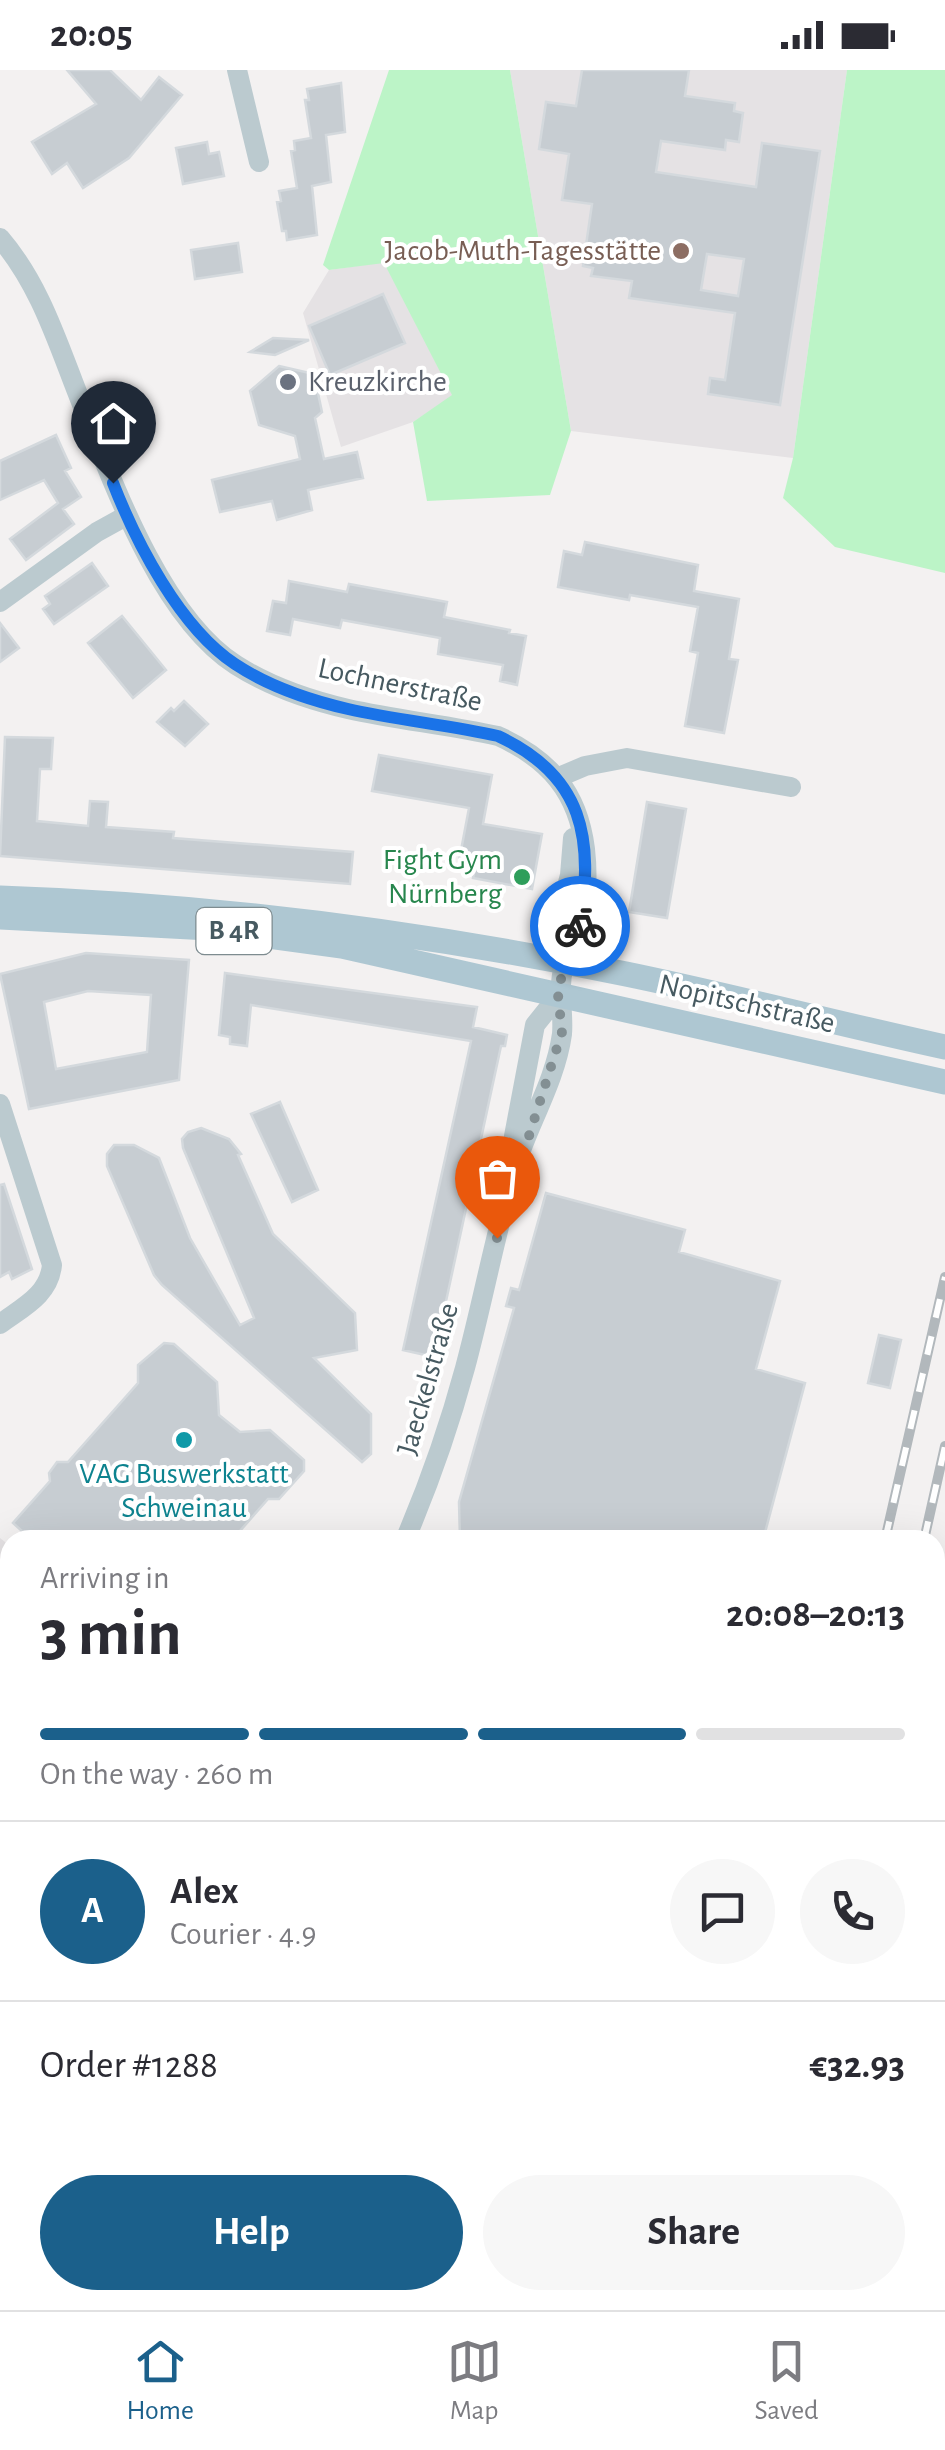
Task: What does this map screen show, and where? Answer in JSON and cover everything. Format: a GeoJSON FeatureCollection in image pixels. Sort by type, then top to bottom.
{"type":"FeatureCollection","features":[{"type":"Feature","properties":{"kind":"main road","name":"Nopitschstraße"},"geometry":{"type":"LineString","coordinates":[[0,898],[265,916],[564,963],[945,1047]]}},
{"type":"Feature","properties":{"kind":"main road","name":"Nopitschstraße"},"geometry":{"type":"LineString","coordinates":[[0,916],[178,926],[293,938],[375,953],[945,1082]]}},
{"type":"Feature","properties":{"kind":"street"},"geometry":{"type":"LineString","coordinates":[[237,70],[258,162]]}},
{"type":"Feature","properties":{"kind":"street","name":"Lochnerstraße"},"geometry":{"type":"LineString","coordinates":[[0,238],[41,298],[126,516],[165,586],[197,629],[234,664],[292,692],[347,708],[498,736],[517,744],[559,777],[573,807],[570,875],[555,932],[564,963],[558,995]]}},
{"type":"Feature","properties":{"kind":"street"},"geometry":{"type":"LineString","coordinates":[[0,602],[96,532],[126,516]]}},
{"type":"Feature","properties":{"kind":"street"},"geometry":{"type":"LineString","coordinates":[[559,777],[585,766],[627,758],[791,788]]}},
{"type":"Feature","properties":{"kind":"street","name":"Jaeckelstraße"},"geometry":{"type":"LineString","coordinates":[[409,1530],[429,1483],[464,1370],[513,1172],[562,1032],[558,995]]}},
{"type":"Feature","properties":{"kind":"street"},"geometry":{"type":"LineString","coordinates":[[0,1324],[44,1290],[51,1280],[52,1265],[1,1112]]}},
{"type":"Feature","properties":{"kind":"shaded area","name":"Jacob-Muth-Tagesstätte"},"geometry":{"type":"Polygon","coordinates":[[[510,70],[847,70],[793,458],[571,431],[510,70]]]}},
{"type":"Feature","properties":{"kind":"shaded area"},"geometry":{"type":"Polygon","coordinates":[[[384,262],[453,396],[413,422],[341,447],[303,313],[329,270],[384,262]]]}},
{"type":"Feature","properties":{"kind":"green space"},"geometry":{"type":"Polygon","coordinates":[[[389,70],[510,70],[571,431],[550,495],[427,501],[413,422],[452,395],[384,263],[329,270],[323,265],[389,70]]]}},
{"type":"Feature","properties":{"kind":"green space"},"geometry":{"type":"Polygon","coordinates":[[[847,70],[945,70],[945,573],[835,547],[783,498],[793,458],[847,70]]]}},
{"type":"Feature","properties":{"kind":"building"},"geometry":{"type":"Polygon","coordinates":[[[67,70],[110,70],[141,100],[159,77],[182,95],[129,158],[83,188],[67,163],[52,174],[32,142],[96,104],[67,70]]]}},
{"type":"Feature","properties":{"kind":"building"},"geometry":{"type":"Polygon","coordinates":[[[582,70],[689,70],[685,96],[735,103],[734,111],[743,113],[739,142],[726,140],[725,150],[661,141],[656,172],[756,187],[762,143],[820,151],[780,405],[708,394],[710,378],[725,380],[735,313],[629,298],[632,281],[591,276],[593,268],[583,266],[592,204],[562,200],[569,154],[539,149],[546,102],[576,106],[582,70]],[[707,254],[701,290],[738,296],[744,259],[707,254]]]}},
{"type":"Feature","properties":{"kind":"building"},"geometry":{"type":"Polygon","coordinates":[[[341,83],[345,132],[326,135],[331,182],[312,186],[317,235],[287,240],[277,202],[281,201],[279,191],[297,188],[291,151],[295,150],[294,141],[311,138],[307,89],[341,83]]]}},
{"type":"Feature","properties":{"kind":"building"},"geometry":{"type":"Polygon","coordinates":[[[207,142],[209,154],[219,152],[224,176],[183,184],[176,148],[207,142]]]}},
{"type":"Feature","properties":{"kind":"building"},"geometry":{"type":"Polygon","coordinates":[[[238,243],[242,272],[195,279],[191,250],[238,243]]]}},
{"type":"Feature","properties":{"kind":"building"},"geometry":{"type":"Polygon","coordinates":[[[383,294],[405,343],[330,375],[309,326],[383,294]]]}},
{"type":"Feature","properties":{"kind":"building"},"geometry":{"type":"Polygon","coordinates":[[[273,338],[309,340],[275,355],[250,352],[273,338]]]}},
{"type":"Feature","properties":{"kind":"building"},"geometry":{"type":"Polygon","coordinates":[[[279,366],[314,374],[322,412],[315,418],[324,459],[357,452],[363,478],[308,490],[312,510],[277,520],[272,501],[220,512],[212,480],[300,459],[295,436],[259,425],[250,391],[279,366]]]}},
{"type":"Feature","properties":{"kind":"building"},"geometry":{"type":"Polygon","coordinates":[[[56,435],[71,468],[65,471],[81,497],[63,509],[74,524],[26,560],[10,539],[58,503],[44,480],[0,500],[0,461],[56,435]]]}},
{"type":"Feature","properties":{"kind":"building"},"geometry":{"type":"Polygon","coordinates":[[[585,542],[698,565],[694,591],[739,599],[729,659],[738,660],[724,733],[685,726],[698,653],[690,651],[698,607],[558,587],[564,551],[582,555],[585,542]]]}},
{"type":"Feature","properties":{"kind":"building"},"geometry":{"type":"Polygon","coordinates":[[[92,563],[108,586],[54,624],[43,609],[50,604],[45,596],[92,563]]]}},
{"type":"Feature","properties":{"kind":"building"},"geometry":{"type":"Polygon","coordinates":[[[289,581],[347,592],[349,584],[447,602],[444,617],[526,636],[517,685],[500,681],[503,665],[438,654],[440,638],[342,620],[340,628],[293,619],[290,635],[267,631],[273,601],[286,603],[289,581]]]}},
{"type":"Feature","properties":{"kind":"building"},"geometry":{"type":"Polygon","coordinates":[[[122,616],[166,670],[133,698],[88,643],[122,616]]]}},
{"type":"Feature","properties":{"kind":"building"},"geometry":{"type":"Polygon","coordinates":[[[0,623],[19,648],[0,662],[0,623]]]}},
{"type":"Feature","properties":{"kind":"building"},"geometry":{"type":"Polygon","coordinates":[[[184,701],[208,724],[185,746],[157,722],[184,701]]]}},
{"type":"Feature","properties":{"kind":"building"},"geometry":{"type":"Polygon","coordinates":[[[5,737],[53,738],[51,769],[40,769],[37,821],[88,826],[90,801],[108,802],[106,827],[174,832],[173,838],[353,852],[350,884],[0,856],[5,737]]]}},
{"type":"Feature","properties":{"kind":"building"},"geometry":{"type":"Polygon","coordinates":[[[379,755],[492,775],[483,824],[542,834],[532,889],[473,878],[476,864],[459,861],[469,808],[372,791],[379,755]]]}},
{"type":"Feature","properties":{"kind":"building"},"geometry":{"type":"Polygon","coordinates":[[[647,802],[686,809],[667,918],[629,912],[647,802]]]}},
{"type":"Feature","properties":{"kind":"building"},"geometry":{"type":"Polygon","coordinates":[[[86,953],[189,960],[179,1080],[29,1109],[0,974],[86,953]],[[88,991],[44,1002],[56,1069],[147,1052],[151,995],[88,991]]]}},
{"type":"Feature","properties":{"kind":"building"},"geometry":{"type":"Polygon","coordinates":[[[225,973],[477,1007],[473,1027],[507,1035],[505,1046],[501,1046],[434,1357],[403,1350],[471,1041],[251,1005],[247,1046],[230,1044],[230,1037],[219,1035],[225,973]]]}},
{"type":"Feature","properties":{"kind":"building"},"geometry":{"type":"Polygon","coordinates":[[[280,1102],[318,1190],[292,1202],[251,1114],[280,1102]]]}},
{"type":"Feature","properties":{"kind":"building"},"geometry":{"type":"Polygon","coordinates":[[[201,1128],[229,1139],[241,1154],[238,1155],[273,1234],[355,1313],[357,1350],[314,1358],[371,1414],[371,1454],[362,1462],[154,1275],[107,1166],[107,1154],[114,1145],[134,1145],[159,1158],[190,1238],[240,1325],[254,1318],[183,1148],[182,1139],[188,1132],[201,1128]]]}},
{"type":"Feature","properties":{"kind":"building"},"geometry":{"type":"Polygon","coordinates":[[[4,1184],[32,1269],[12,1279],[9,1272],[0,1277],[0,1185],[4,1184]]]}},
{"type":"Feature","properties":{"kind":"building"},"geometry":{"type":"Polygon","coordinates":[[[546,1193],[685,1230],[679,1252],[780,1281],[756,1369],[805,1383],[766,1530],[460,1530],[459,1502],[514,1308],[506,1306],[511,1288],[519,1290],[546,1193]]]}},
{"type":"Feature","properties":{"kind":"building"},"geometry":{"type":"Polygon","coordinates":[[[879,1335],[901,1340],[890,1388],[868,1383],[879,1335]]]}},
{"type":"Feature","properties":{"kind":"building","name":"VAG Buswerkstatt Schweinau"},"geometry":{"type":"Polygon","coordinates":[[[164,1343],[174,1344],[217,1382],[219,1415],[240,1432],[270,1430],[304,1460],[304,1471],[279,1499],[268,1499],[241,1530],[21,1530],[13,1523],[50,1481],[49,1473],[57,1462],[68,1462],[138,1383],[138,1365],[164,1343]]]}},
{"type":"Feature","properties":{"kind":"railway"},"geometry":{"type":"LineString","coordinates":[[887,1530],[945,1277]]}},
{"type":"Feature","properties":{"kind":"railway"},"geometry":{"type":"LineString","coordinates":[[926,1530],[945,1446]]}},
{"type":"Feature","properties":{"kind":"way so far"},"geometry":{"type":"LineString","coordinates":[[497,1238],[513,1172],[529,1136],[562,1032],[558,995],[564,963],[579,936],[580,926]]}},
{"type":"Feature","properties":{"kind":"place","name":"Jacob-Muth-Tagesstätte"},"geometry":{"type":"Point","coordinates":[681,251]}},
{"type":"Feature","properties":{"kind":"place","name":"Kreuzkirche"},"geometry":{"type":"Point","coordinates":[288,382]}},
{"type":"Feature","properties":{"kind":"place","name":"Fight Gym Nürnberg"},"geometry":{"type":"Point","coordinates":[522,877]}},
{"type":"Feature","properties":{"kind":"place","name":"VAG Buswerkstatt Schweinau"},"geometry":{"type":"Point","coordinates":[184,1440]}},
{"type":"Feature","properties":{"kind":"route"},"geometry":{"type":"LineString","coordinates":[[113,483],[126,516],[165,586],[197,629],[234,664],[292,692],[347,708],[498,736],[517,744],[559,777],[568,792],[585,852],[586,885],[580,926]]}}]}
